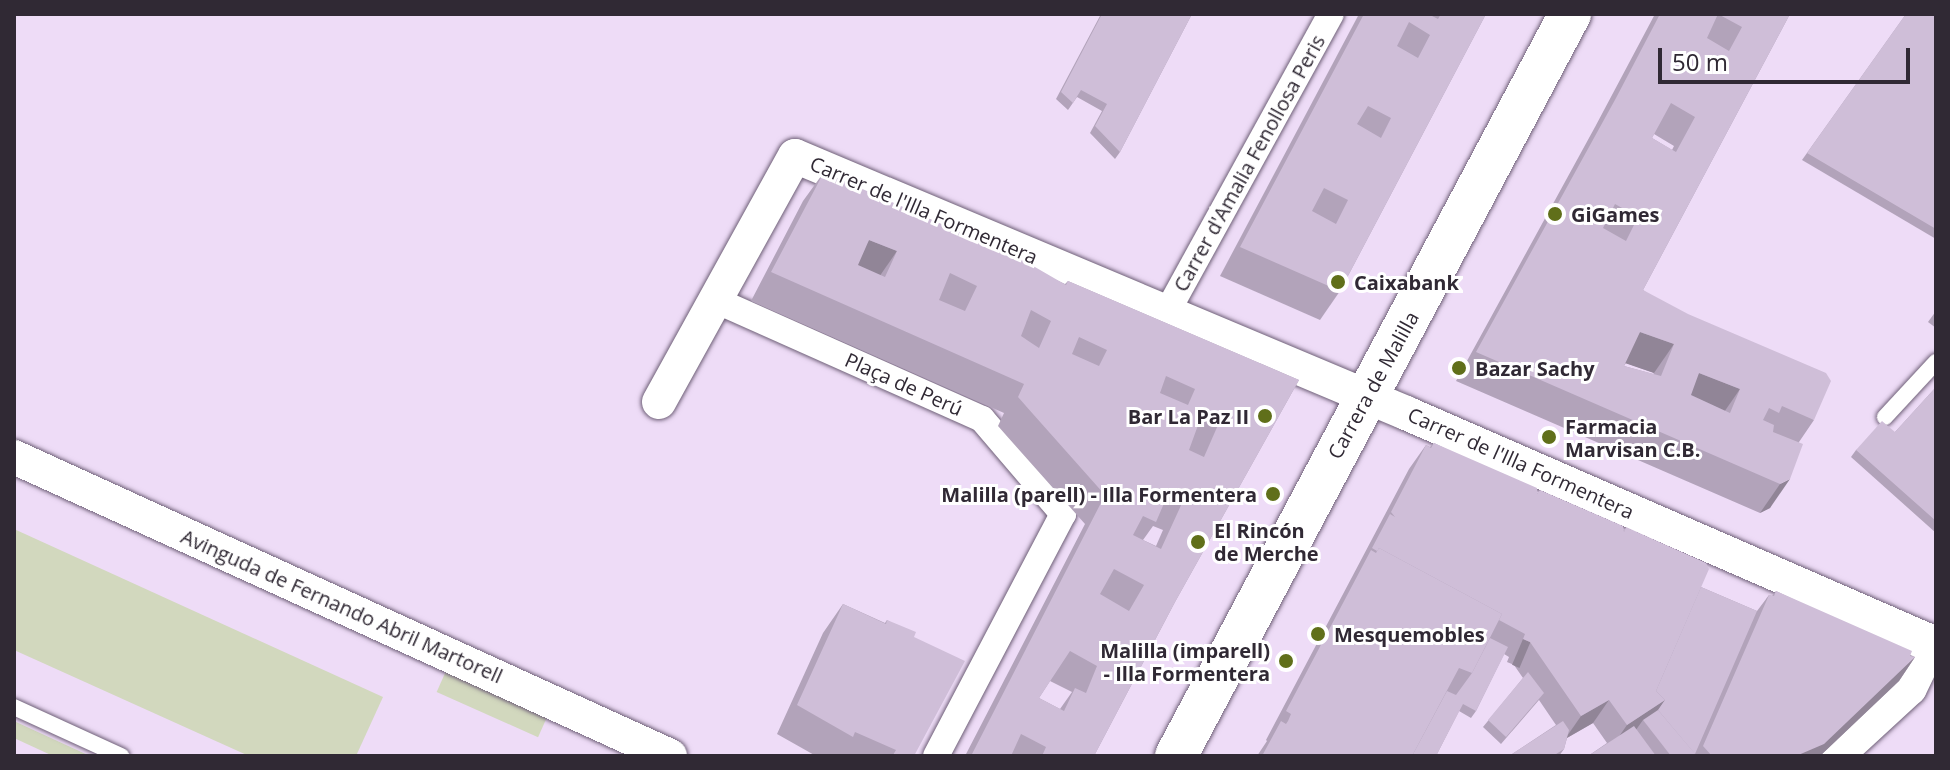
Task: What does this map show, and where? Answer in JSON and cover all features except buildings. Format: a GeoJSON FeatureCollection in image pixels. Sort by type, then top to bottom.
{"type":"FeatureCollection","features":[{"type":"Feature","properties":{"kind":"street","name":"Carrer d'Amalia Fenollosa Peris"},"geometry":{"type":"LineString","coordinates":[[1167,312],[1331,14]]}},
{"type":"Feature","properties":{"kind":"street","name":"Carrera de Malilla"},"geometry":{"type":"LineString","coordinates":[[1176,756],[1570,14]]}},
{"type":"Feature","properties":{"kind":"street","name":"Carrer de l'Illa Formentera"},"geometry":{"type":"LineString","coordinates":[[715,300],[795,156],[1366,396],[1934,643]]}},
{"type":"Feature","properties":{"kind":"street"},"geometry":{"type":"LineString","coordinates":[[659,402],[715,300]]}},
{"type":"Feature","properties":{"kind":"street","name":"Plaça de Perú"},"geometry":{"type":"LineString","coordinates":[[715,300],[982,419],[1063,514],[936,756]]}},
{"type":"Feature","properties":{"kind":"street","name":"Avinguda de Fernando Abril Martorell"},"geometry":{"type":"LineString","coordinates":[[14,457],[670,756]]}},
{"type":"Feature","properties":{"kind":"street"},"geometry":{"type":"LineString","coordinates":[[1836,756],[1910,688],[1934,643]]}},
{"type":"Feature","properties":{"kind":"street"},"geometry":{"type":"LineString","coordinates":[[948,669],[975,681]]}},
{"type":"Feature","properties":{"kind":"lane"},"geometry":{"type":"LineString","coordinates":[[1885,417],[1936,362]]}},
{"type":"Feature","properties":{"kind":"lane"},"geometry":{"type":"LineString","coordinates":[[14,707],[121,756]]}},
{"type":"Feature","properties":{"kind":"green space"},"geometry":{"type":"Polygon","coordinates":[[[14,529],[383,697],[356,756],[249,756],[14,650],[14,529]]]}},
{"type":"Feature","properties":{"kind":"green space"},"geometry":{"type":"Polygon","coordinates":[[[446,671],[547,716],[538,737],[437,692],[446,671]]]}},
{"type":"Feature","properties":{"kind":"green space"},"geometry":{"type":"Polygon","coordinates":[[[14,721],[90,756],[53,756],[14,738],[14,721]]]}},
{"type":"Feature","properties":{"kind":"place","name":"GiGames"},"geometry":{"type":"Point","coordinates":[1555,214]}},
{"type":"Feature","properties":{"kind":"place","name":"Caixabank"},"geometry":{"type":"Point","coordinates":[1338,282]}},
{"type":"Feature","properties":{"kind":"place","name":"Bazar Sachy"},"geometry":{"type":"Point","coordinates":[1459,368]}},
{"type":"Feature","properties":{"kind":"place","name":"Bar La Paz II"},"geometry":{"type":"Point","coordinates":[1265,416]}},
{"type":"Feature","properties":{"kind":"place","name":"Farmacia Marvisan C.B."},"geometry":{"type":"Point","coordinates":[1549,437]}},
{"type":"Feature","properties":{"kind":"place","name":"Malilla (parell) - Illa Formentera"},"geometry":{"type":"Point","coordinates":[1273,494]}},
{"type":"Feature","properties":{"kind":"place","name":"El Rincón de Merche"},"geometry":{"type":"Point","coordinates":[1198,542]}},
{"type":"Feature","properties":{"kind":"place","name":"Mesquemobles"},"geometry":{"type":"Point","coordinates":[1318,634]}},
{"type":"Feature","properties":{"kind":"place","name":"Malilla (imparell) - Illa Formentera"},"geometry":{"type":"Point","coordinates":[1286,661]}}]}
